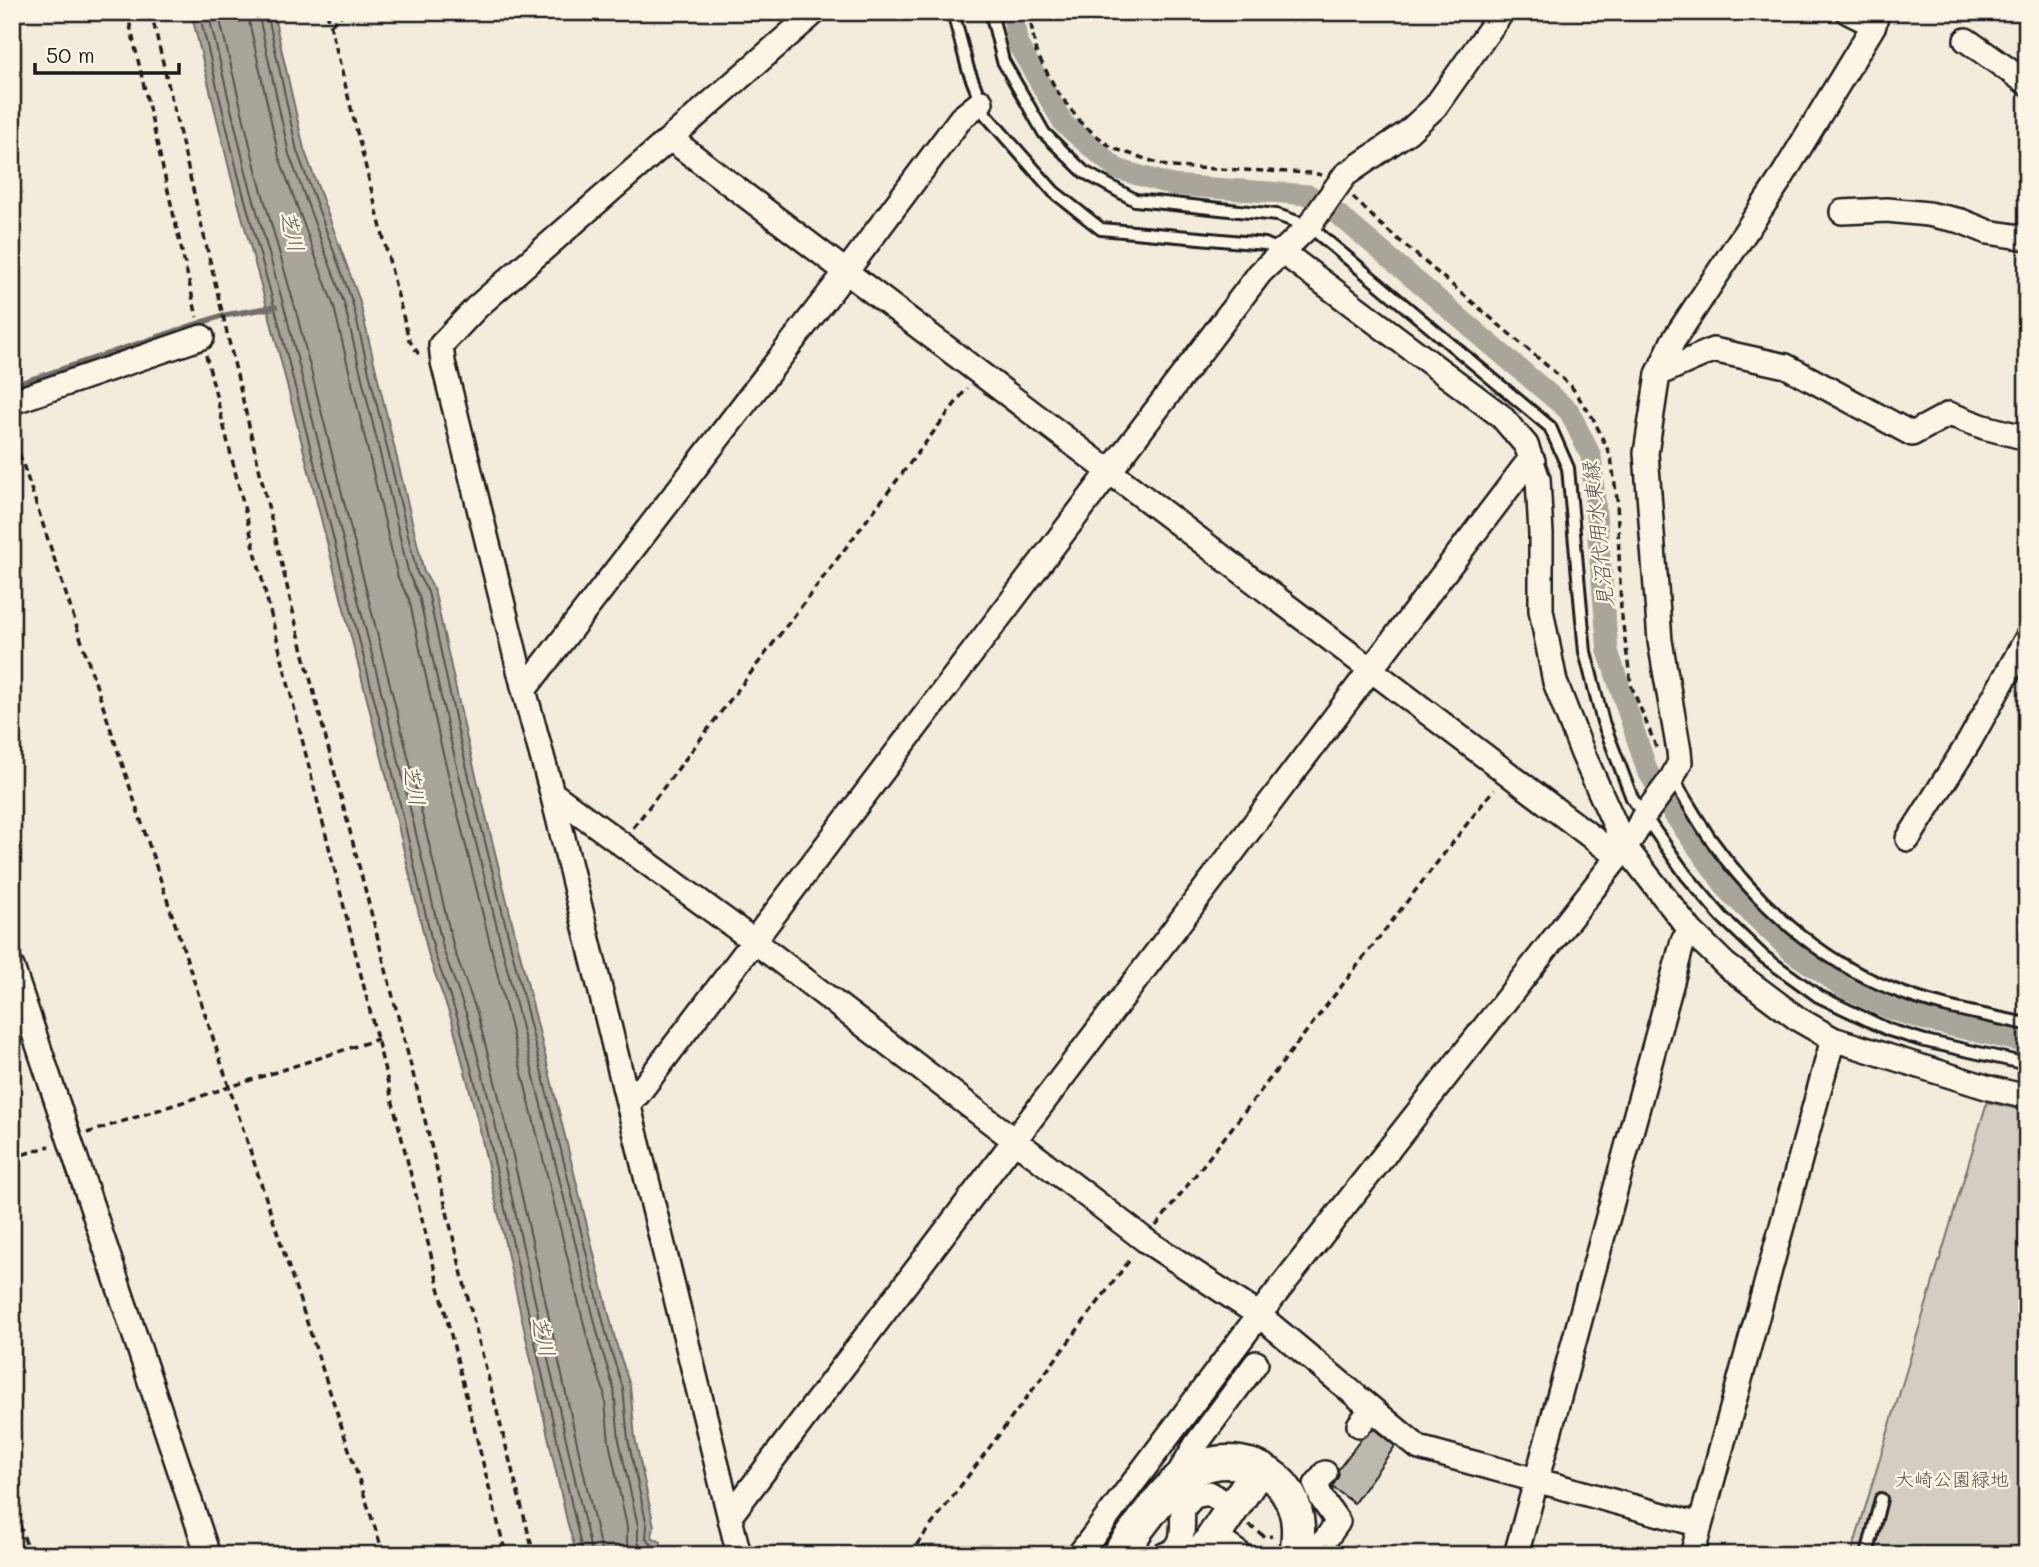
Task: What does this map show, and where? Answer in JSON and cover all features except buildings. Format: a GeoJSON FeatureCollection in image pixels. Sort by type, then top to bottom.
{"type":"FeatureCollection","features":[{"type":"Feature","properties":{"kind":"street"},"geometry":{"type":"LineString","coordinates":[[739,1555],[443,362],[441,345],[478,307],[815,12]]}},
{"type":"Feature","properties":{"kind":"street"},"geometry":{"type":"LineString","coordinates":[[628,1102],[638,1094],[1260,273],[1311,222],[1326,183],[1345,175],[1408,132],[1435,107],[1502,12]]}},
{"type":"Feature","properties":{"kind":"street"},"geometry":{"type":"LineString","coordinates":[[1079,1555],[1259,1315],[1621,852],[1671,780],[1680,762],[1660,641],[1646,453],[1658,374],[1673,341],[1780,180],[1875,19],[1847,12]]}},
{"type":"Feature","properties":{"kind":"street"},"geometry":{"type":"LineString","coordinates":[[1966,40],[2027,83]]}},
{"type":"Feature","properties":{"kind":"street"},"geometry":{"type":"LineString","coordinates":[[524,690],[846,272],[961,118],[981,102]]}},
{"type":"Feature","properties":{"kind":"street"},"geometry":{"type":"LineString","coordinates":[[671,139],[1506,772],[1621,852],[1691,931],[1726,965],[1798,1019],[1833,1039],[1989,1088],[2027,1097]]}},
{"type":"Feature","properties":{"kind":"street"},"geometry":{"type":"LineString","coordinates":[[1842,212],[1887,210],[1928,214],[1961,221],[1988,232],[2027,238]]}},
{"type":"Feature","properties":{"kind":"street"},"geometry":{"type":"LineString","coordinates":[[1281,251],[1502,416],[1526,445],[1538,479],[1541,610],[1548,656],[1555,682],[1621,852]]}},
{"type":"Feature","properties":{"kind":"street"},"geometry":{"type":"LineString","coordinates":[[12,402],[199,326]]}},
{"type":"Feature","properties":{"kind":"street"},"geometry":{"type":"LineString","coordinates":[[1658,374],[1713,350],[1786,366],[1912,434],[1949,414],[1984,427],[2027,438]]}},
{"type":"Feature","properties":{"kind":"street"},"geometry":{"type":"LineString","coordinates":[[730,1516],[1525,466],[1533,461]]}},
{"type":"Feature","properties":{"kind":"street"},"geometry":{"type":"LineString","coordinates":[[1908,839],[1969,742],[2027,638]]}},
{"type":"Feature","properties":{"kind":"street"},"geometry":{"type":"LineString","coordinates":[[552,793],[754,941],[1145,1240],[1259,1315],[1365,1417],[1419,1448],[1700,1525]]}},
{"type":"Feature","properties":{"kind":"street"},"geometry":{"type":"LineString","coordinates":[[1516,1555],[1683,941],[1691,931]]}},
{"type":"Feature","properties":{"kind":"street"},"geometry":{"type":"LineString","coordinates":[[12,967],[208,1555]]}},
{"type":"Feature","properties":{"kind":"street"},"geometry":{"type":"LineString","coordinates":[[1692,1555],[1833,1039]]}},
{"type":"Feature","properties":{"kind":"street"},"geometry":{"type":"LineString","coordinates":[[1250,1553],[1220,1527],[1209,1493],[1194,1496],[1183,1508],[1184,1531],[1174,1550],[1161,1555],[1125,1546],[1170,1488],[1197,1443],[1255,1363]]}},
{"type":"Feature","properties":{"kind":"street"},"geometry":{"type":"LineString","coordinates":[[1170,1488],[1196,1468],[1216,1462],[1238,1462],[1259,1469],[1271,1476],[1289,1496],[1300,1531],[1296,1555]]}},
{"type":"Feature","properties":{"kind":"street"},"geometry":{"type":"LineString","coordinates":[[1220,1527],[1259,1469]]}},
{"type":"Feature","properties":{"kind":"street"},"geometry":{"type":"LineString","coordinates":[[1309,1555],[1326,1539],[1338,1522],[1316,1485],[1325,1473]]}},
{"type":"Feature","properties":{"kind":"lane"},"geometry":{"type":"LineString","coordinates":[[953,12],[968,69],[986,115],[1054,192],[1101,229],[1265,244],[1281,251]]}},
{"type":"Feature","properties":{"kind":"lane"},"geometry":{"type":"LineString","coordinates":[[992,12],[1003,61],[1044,133],[1084,172],[1135,200],[1277,215],[1311,222],[1550,427],[1568,468],[1584,652],[1616,761],[1632,798],[1686,875],[1722,916],[1764,957],[1818,996],[1889,1030],[1924,1041],[2027,1064]]}},
{"type":"Feature","properties":{"kind":"lane"},"geometry":{"type":"LineString","coordinates":[[1671,780],[1709,837],[1743,880],[1788,925],[1837,962],[1891,989],[1937,1004],[2027,1024]]}},
{"type":"Feature","properties":{"kind":"lane"},"geometry":{"type":"LineString","coordinates":[[1867,1555],[1881,1499]]}},
{"type":"Feature","properties":{"kind":"path"},"geometry":{"type":"LineString","coordinates":[[127,12],[199,326],[506,1555]]}},
{"type":"Feature","properties":{"kind":"path"},"geometry":{"type":"LineString","coordinates":[[151,12],[296,621],[534,1555]]}},
{"type":"Feature","properties":{"kind":"path"},"geometry":{"type":"LineString","coordinates":[[327,12],[409,340],[418,353],[443,362]]}},
{"type":"Feature","properties":{"kind":"path"},"geometry":{"type":"LineString","coordinates":[[330,26],[345,12]]}},
{"type":"Feature","properties":{"kind":"path"},"geometry":{"type":"LineString","coordinates":[[1029,12],[1037,52],[1057,91],[1081,123],[1112,148],[1170,167],[1326,183]]}},
{"type":"Feature","properties":{"kind":"path"},"geometry":{"type":"LineString","coordinates":[[621,844],[979,372]]}},
{"type":"Feature","properties":{"kind":"path"},"geometry":{"type":"LineString","coordinates":[[12,431],[384,1555]]}},
{"type":"Feature","properties":{"kind":"path"},"geometry":{"type":"LineString","coordinates":[[909,1555],[1145,1240],[1506,772]]}},
{"type":"Feature","properties":{"kind":"path"},"geometry":{"type":"LineString","coordinates":[[12,1158],[378,1039]]}},
{"type":"Feature","properties":{"kind":"path"},"geometry":{"type":"LineString","coordinates":[[12,1502],[30,1555]]}},
{"type":"Feature","properties":{"kind":"path"},"geometry":{"type":"LineString","coordinates":[[1220,1527],[1268,1538],[1278,1528]]}},
{"type":"Feature","properties":{"kind":"green space","name":"大崎公園緑地"},"geometry":{"type":"Polygon","coordinates":[[[1987,1102],[2027,1111],[2027,1555],[1851,1555],[1987,1102]]]}},
{"type":"Feature","properties":{"kind":"water","name":"芝川"},"geometry":{"type":"Polygon","coordinates":[[[191,12],[273,12],[304,149],[359,299],[424,572],[434,589],[466,735],[616,1343],[630,1386],[635,1438],[654,1526],[652,1537],[661,1542],[662,1555],[577,1555],[567,1521],[478,1122],[452,1021],[429,957],[384,766],[191,12]]]}},
{"type":"Feature","properties":{"kind":"waterway","name":"見沼代用水東縁"},"geometry":{"type":"LineString","coordinates":[[1012,12],[1018,45],[1064,124],[1117,169],[1172,185],[1309,195],[1340,216],[1569,411],[1591,456],[1608,651],[1647,770],[1672,812],[1731,894],[1791,951],[1843,987],[1890,1009],[1925,1020],[2027,1043]]}},
{"type":"Feature","properties":{"kind":"waterway"},"geometry":{"type":"LineString","coordinates":[[12,386],[221,316],[275,307]]}}]}
